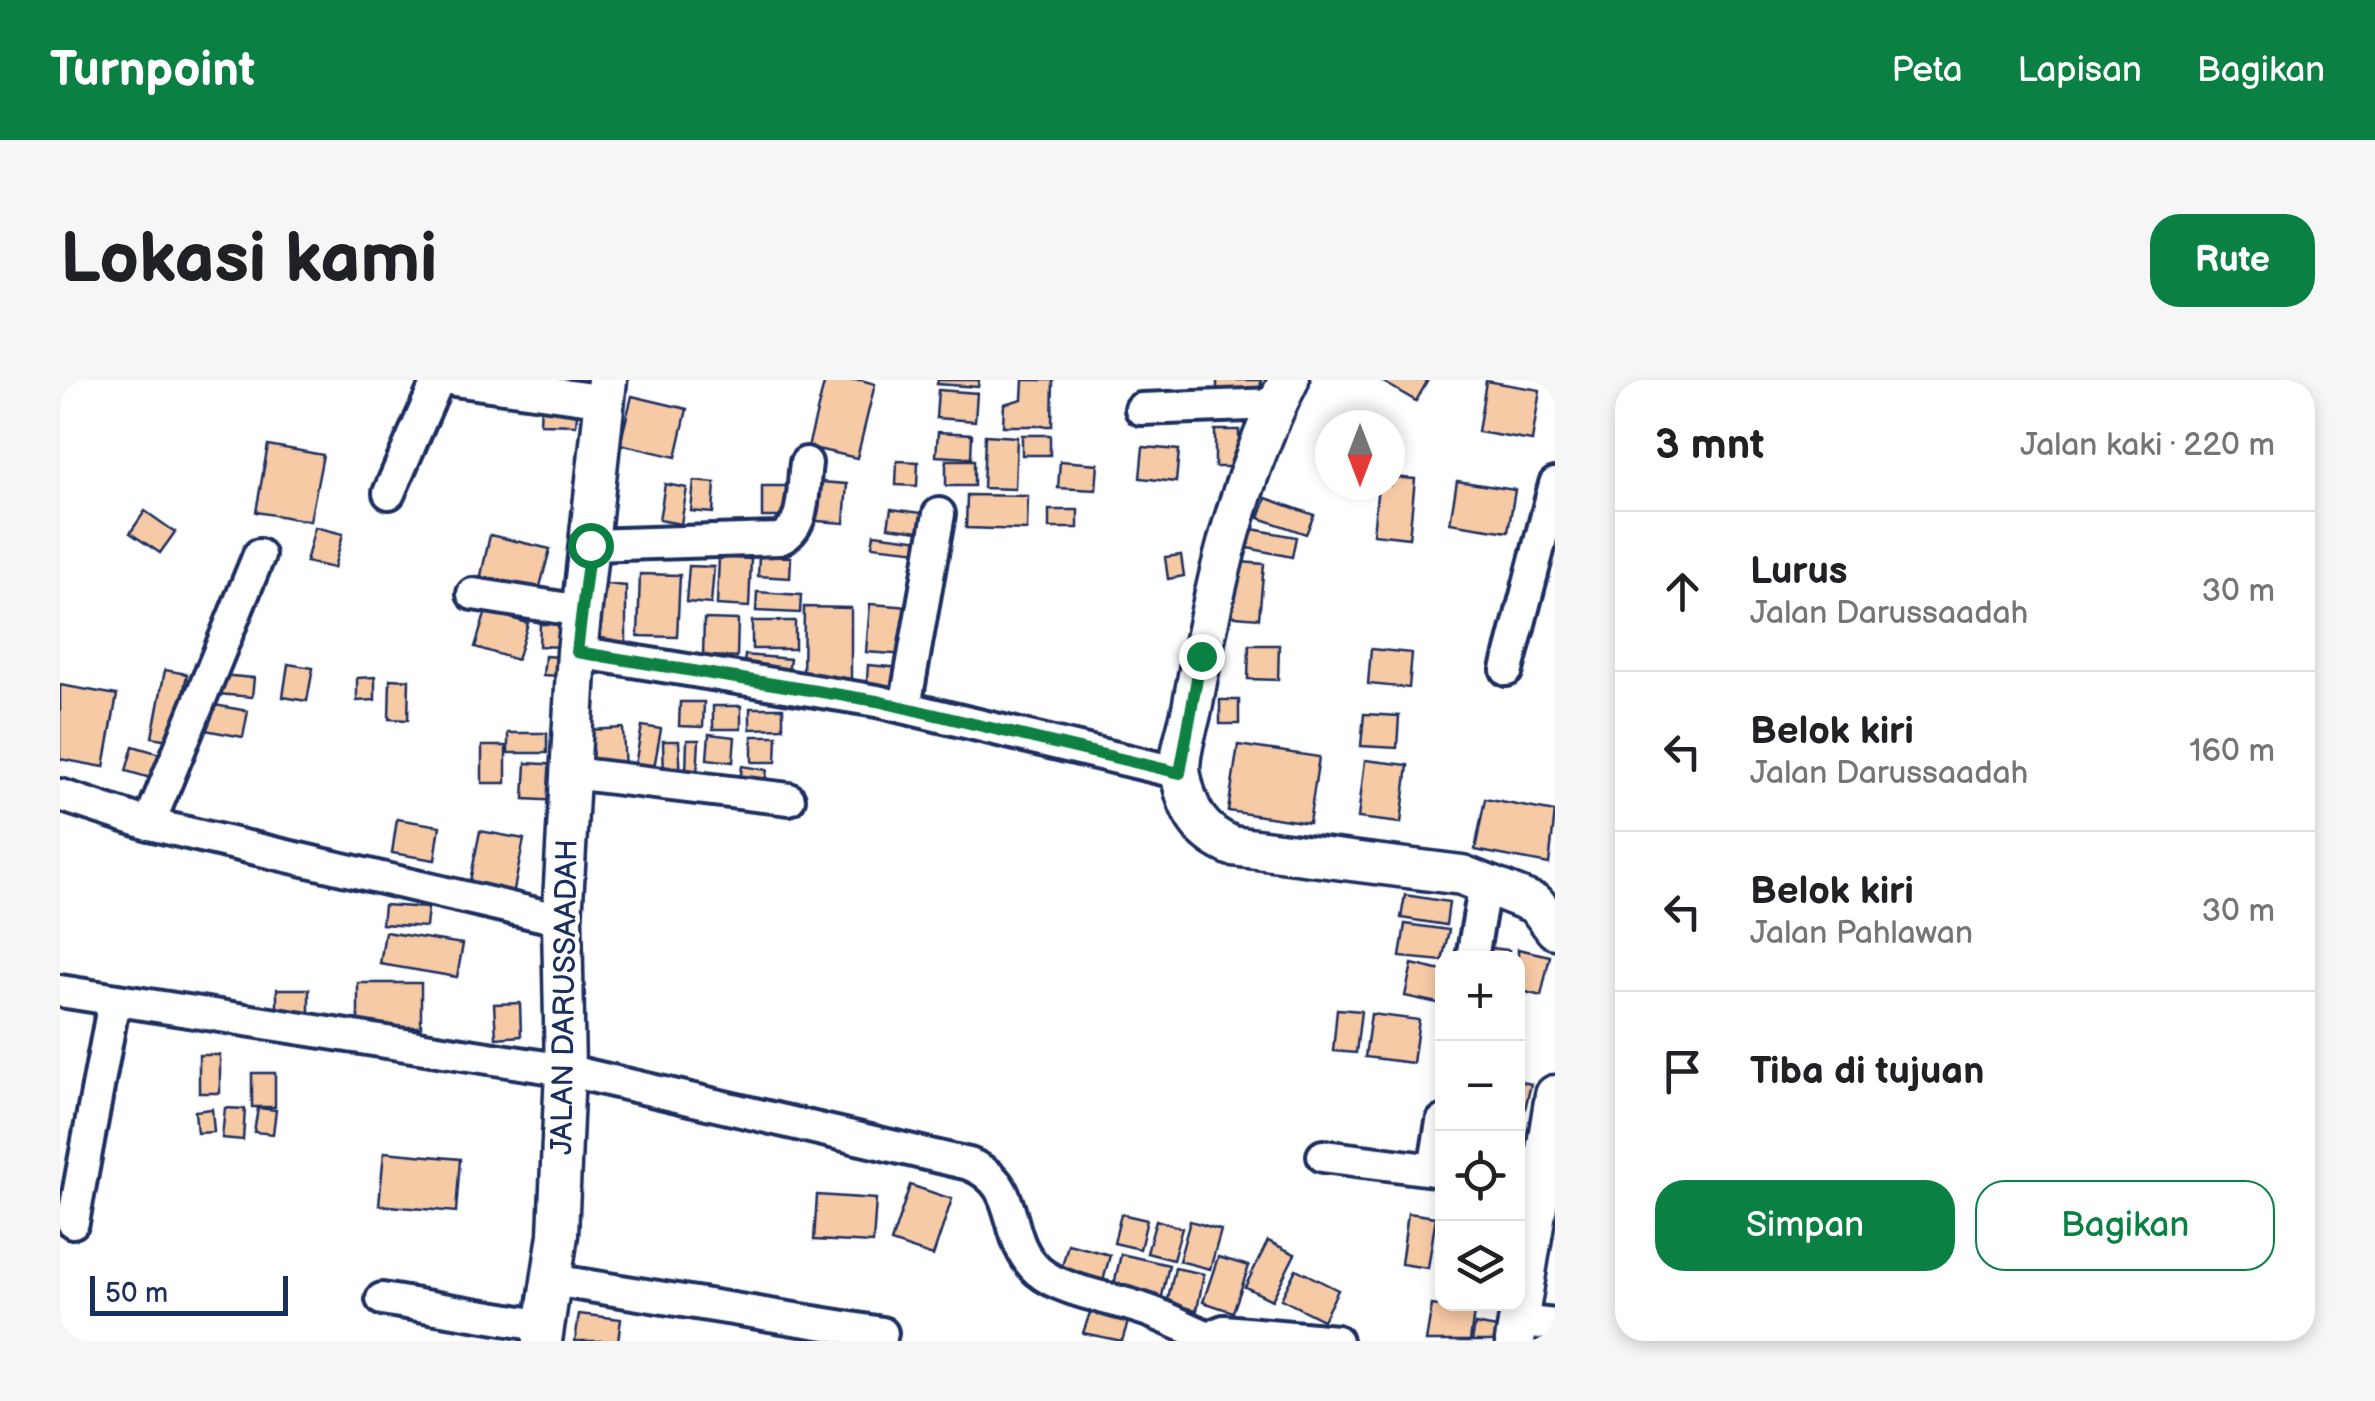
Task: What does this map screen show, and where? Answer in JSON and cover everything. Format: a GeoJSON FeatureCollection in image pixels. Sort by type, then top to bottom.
{"type":"FeatureCollection","features":[{"type":"Feature","properties":{"kind":"street"},"geometry":{"type":"LineString","coordinates":[[389,493],[438,380]]}},
{"type":"Feature","properties":{"kind":"street"},"geometry":{"type":"LineString","coordinates":[[454,380],[606,390]]}},
{"type":"Feature","properties":{"kind":"street","name":"JALAN DARUSSAADAH"},"geometry":{"type":"LineString","coordinates":[[544,1334],[552,1280],[566,1070],[562,920],[577,652],[606,390]]}},
{"type":"Feature","properties":{"kind":"street"},"geometry":{"type":"LineString","coordinates":[[1141,409],[1283,392],[1242,490],[1227,539],[1180,773],[1198,826],[1212,838],[1232,846],[1462,876],[1536,904],[1555,929]]}},
{"type":"Feature","properties":{"kind":"street"},"geometry":{"type":"LineString","coordinates":[[590,545],[778,539],[788,535],[798,523],[806,463]]}},
{"type":"Feature","properties":{"kind":"street"},"geometry":{"type":"LineString","coordinates":[[1507,670],[1555,484]]}},
{"type":"Feature","properties":{"kind":"street"},"geometry":{"type":"LineString","coordinates":[[906,707],[940,514]]}},
{"type":"Feature","properties":{"kind":"street"},"geometry":{"type":"LineString","coordinates":[[149,824],[260,555]]}},
{"type":"Feature","properties":{"kind":"street"},"geometry":{"type":"LineString","coordinates":[[474,594],[581,611]]}},
{"type":"Feature","properties":{"kind":"street"},"geometry":{"type":"LineString","coordinates":[[577,652],[906,707],[1180,773]]}},
{"type":"Feature","properties":{"kind":"street"},"geometry":{"type":"LineString","coordinates":[[571,773],[789,799]]}},
{"type":"Feature","properties":{"kind":"street"},"geometry":{"type":"LineString","coordinates":[[60,795],[149,824],[562,920]]}},
{"type":"Feature","properties":{"kind":"street"},"geometry":{"type":"LineString","coordinates":[[1473,951],[1485,883]]}},
{"type":"Feature","properties":{"kind":"street"},"geometry":{"type":"LineString","coordinates":[[60,991],[566,1070],[969,1164],[989,1172],[1000,1186],[1025,1256],[1040,1273],[1057,1282],[1149,1311],[1202,1339],[1224,1331],[1336,1341]]}},
{"type":"Feature","properties":{"kind":"street"},"geometry":{"type":"LineString","coordinates":[[73,1222],[114,1002]]}},
{"type":"Feature","properties":{"kind":"street"},"geometry":{"type":"LineString","coordinates":[[1530,1329],[1528,1182],[1555,1095]]}},
{"type":"Feature","properties":{"kind":"street"},"geometry":{"type":"LineString","coordinates":[[1324,1156],[1435,1171]]}},
{"type":"Feature","properties":{"kind":"street"},"geometry":{"type":"LineString","coordinates":[[552,1280],[882,1332]]}},
{"type":"Feature","properties":{"kind":"street"},"geometry":{"type":"LineString","coordinates":[[382,1298],[544,1334]]}},
{"type":"Feature","properties":{"kind":"building"},"geometry":{"type":"Polygon","coordinates":[[[825,380],[875,384],[857,458],[808,447],[825,380]]]}},
{"type":"Feature","properties":{"kind":"building"},"geometry":{"type":"Polygon","coordinates":[[[938,380],[979,380],[978,387],[937,384],[938,380]]]}},
{"type":"Feature","properties":{"kind":"building"},"geometry":{"type":"Polygon","coordinates":[[[1023,380],[1053,380],[1052,426],[1003,426],[1004,404],[1022,399],[1023,380]]]}},
{"type":"Feature","properties":{"kind":"building"},"geometry":{"type":"Polygon","coordinates":[[[1217,380],[1261,380],[1260,394],[1217,391],[1217,380]]]}},
{"type":"Feature","properties":{"kind":"building"},"geometry":{"type":"Polygon","coordinates":[[[1380,380],[1428,380],[1416,401],[1380,380]]]}},
{"type":"Feature","properties":{"kind":"building"},"geometry":{"type":"Polygon","coordinates":[[[1486,381],[1540,390],[1532,441],[1478,432],[1486,381]]]}},
{"type":"Feature","properties":{"kind":"building"},"geometry":{"type":"Polygon","coordinates":[[[938,390],[977,393],[975,421],[936,418],[938,390]]]}},
{"type":"Feature","properties":{"kind":"building"},"geometry":{"type":"Polygon","coordinates":[[[632,396],[687,409],[676,457],[620,444],[632,396]]]}},
{"type":"Feature","properties":{"kind":"building"},"geometry":{"type":"Polygon","coordinates":[[[541,402],[578,404],[576,425],[540,424],[541,402]]]}},
{"type":"Feature","properties":{"kind":"building"},"geometry":{"type":"Polygon","coordinates":[[[1215,430],[1239,430],[1239,467],[1215,467],[1215,430]]]}},
{"type":"Feature","properties":{"kind":"building"},"geometry":{"type":"Polygon","coordinates":[[[938,432],[972,434],[971,458],[936,456],[938,432]]]}},
{"type":"Feature","properties":{"kind":"building"},"geometry":{"type":"Polygon","coordinates":[[[985,435],[1017,437],[1015,489],[983,488],[985,435]]]}},
{"type":"Feature","properties":{"kind":"building"},"geometry":{"type":"Polygon","coordinates":[[[1022,435],[1050,435],[1050,455],[1022,455],[1022,435]]]}},
{"type":"Feature","properties":{"kind":"building"},"geometry":{"type":"Polygon","coordinates":[[[268,445],[323,455],[310,521],[256,512],[268,445]]]}},
{"type":"Feature","properties":{"kind":"building"},"geometry":{"type":"Polygon","coordinates":[[[1143,447],[1179,450],[1176,482],[1140,478],[1143,447]]]}},
{"type":"Feature","properties":{"kind":"building"},"geometry":{"type":"Polygon","coordinates":[[[946,460],[974,460],[974,486],[946,486],[946,460]]]}},
{"type":"Feature","properties":{"kind":"building"},"geometry":{"type":"Polygon","coordinates":[[[897,461],[918,462],[917,486],[896,485],[897,461]]]}},
{"type":"Feature","properties":{"kind":"building"},"geometry":{"type":"Polygon","coordinates":[[[1060,461],[1098,464],[1096,490],[1058,488],[1060,461]]]}},
{"type":"Feature","properties":{"kind":"building"},"geometry":{"type":"Polygon","coordinates":[[[1405,478],[1415,479],[1409,538],[1373,534],[1376,500],[1405,500],[1405,478]]]}},
{"type":"Feature","properties":{"kind":"building"},"geometry":{"type":"Polygon","coordinates":[[[694,481],[715,483],[713,513],[691,511],[694,481]]]}},
{"type":"Feature","properties":{"kind":"building"},"geometry":{"type":"Polygon","coordinates":[[[807,481],[847,484],[844,523],[804,520],[807,481]]]}},
{"type":"Feature","properties":{"kind":"building"},"geometry":{"type":"Polygon","coordinates":[[[1457,481],[1515,490],[1508,532],[1450,523],[1457,481]]]}},
{"type":"Feature","properties":{"kind":"building"},"geometry":{"type":"Polygon","coordinates":[[[665,484],[687,488],[681,524],[659,520],[665,484]]]}},
{"type":"Feature","properties":{"kind":"building"},"geometry":{"type":"Polygon","coordinates":[[[762,486],[793,486],[793,517],[762,517],[762,486]]]}},
{"type":"Feature","properties":{"kind":"building"},"geometry":{"type":"Polygon","coordinates":[[[967,495],[1028,496],[1027,530],[966,528],[967,495]]]}},
{"type":"Feature","properties":{"kind":"building"},"geometry":{"type":"Polygon","coordinates":[[[1266,498],[1314,515],[1306,534],[1259,518],[1266,498]]]}},
{"type":"Feature","properties":{"kind":"building"},"geometry":{"type":"Polygon","coordinates":[[[891,509],[922,513],[919,531],[888,527],[891,509]]]}},
{"type":"Feature","properties":{"kind":"building"},"geometry":{"type":"Polygon","coordinates":[[[1049,510],[1078,510],[1078,528],[1049,528],[1049,510]]]}},
{"type":"Feature","properties":{"kind":"building"},"geometry":{"type":"Polygon","coordinates":[[[145,511],[175,532],[160,553],[130,533],[145,511]]]}},
{"type":"Feature","properties":{"kind":"building"},"geometry":{"type":"Polygon","coordinates":[[[315,527],[343,534],[334,568],[306,562],[315,527]]]}},
{"type":"Feature","properties":{"kind":"building"},"geometry":{"type":"Polygon","coordinates":[[[1252,529],[1296,537],[1292,557],[1248,548],[1252,529]]]}},
{"type":"Feature","properties":{"kind":"building"},"geometry":{"type":"Polygon","coordinates":[[[874,534],[922,540],[920,551],[872,546],[874,534]]]}},
{"type":"Feature","properties":{"kind":"building"},"geometry":{"type":"Polygon","coordinates":[[[490,535],[550,549],[538,594],[480,580],[490,535]]]}},
{"type":"Feature","properties":{"kind":"building"},"geometry":{"type":"Polygon","coordinates":[[[1181,555],[1184,576],[1168,579],[1165,557],[1181,555]]]}},
{"type":"Feature","properties":{"kind":"building"},"geometry":{"type":"Polygon","coordinates":[[[759,556],[791,557],[790,578],[758,576],[759,556]]]}},
{"type":"Feature","properties":{"kind":"building"},"geometry":{"type":"Polygon","coordinates":[[[719,557],[751,559],[749,607],[717,605],[719,557]]]}},
{"type":"Feature","properties":{"kind":"building"},"geometry":{"type":"Polygon","coordinates":[[[1228,561],[1264,564],[1259,618],[1224,615],[1228,561]]]}},
{"type":"Feature","properties":{"kind":"building"},"geometry":{"type":"Polygon","coordinates":[[[689,566],[714,567],[711,604],[686,602],[689,566]]]}},
{"type":"Feature","properties":{"kind":"building"},"geometry":{"type":"Polygon","coordinates":[[[640,574],[680,575],[677,637],[638,636],[640,574]]]}},
{"type":"Feature","properties":{"kind":"building"},"geometry":{"type":"Polygon","coordinates":[[[597,583],[626,586],[626,656],[589,635],[597,583]]]}},
{"type":"Feature","properties":{"kind":"building"},"geometry":{"type":"Polygon","coordinates":[[[757,592],[801,595],[800,613],[756,611],[757,592]]]}},
{"type":"Feature","properties":{"kind":"building"},"geometry":{"type":"Polygon","coordinates":[[[870,604],[911,607],[907,655],[866,652],[870,604]]]}},
{"type":"Feature","properties":{"kind":"building"},"geometry":{"type":"Polygon","coordinates":[[[804,607],[851,608],[851,683],[803,682],[804,607]]]}},
{"type":"Feature","properties":{"kind":"building"},"geometry":{"type":"Polygon","coordinates":[[[486,611],[528,623],[517,660],[475,647],[486,611]]]}},
{"type":"Feature","properties":{"kind":"building"},"geometry":{"type":"Polygon","coordinates":[[[704,619],[738,620],[737,657],[703,656],[704,619]]]}},
{"type":"Feature","properties":{"kind":"building"},"geometry":{"type":"Polygon","coordinates":[[[752,621],[795,621],[795,649],[752,649],[752,621]]]}},
{"type":"Feature","properties":{"kind":"building"},"geometry":{"type":"Polygon","coordinates":[[[540,624],[564,624],[564,647],[539,646],[540,624]]]}},
{"type":"Feature","properties":{"kind":"building"},"geometry":{"type":"Polygon","coordinates":[[[1249,645],[1279,645],[1278,680],[1248,679],[1249,645]]]}},
{"type":"Feature","properties":{"kind":"building"},"geometry":{"type":"Polygon","coordinates":[[[1371,649],[1412,653],[1409,688],[1368,684],[1371,649]]]}},
{"type":"Feature","properties":{"kind":"building"},"geometry":{"type":"Polygon","coordinates":[[[745,655],[790,659],[787,681],[743,676],[745,655]]]}},
{"type":"Feature","properties":{"kind":"building"},"geometry":{"type":"Polygon","coordinates":[[[545,656],[561,657],[559,676],[543,675],[545,656]]]}},
{"type":"Feature","properties":{"kind":"building"},"geometry":{"type":"Polygon","coordinates":[[[288,664],[313,668],[307,701],[283,697],[288,664]]]}},
{"type":"Feature","properties":{"kind":"building"},"geometry":{"type":"Polygon","coordinates":[[[868,665],[902,668],[900,697],[866,694],[868,665]]]}},
{"type":"Feature","properties":{"kind":"building"},"geometry":{"type":"Polygon","coordinates":[[[165,670],[187,674],[174,741],[152,737],[165,670]]]}},
{"type":"Feature","properties":{"kind":"building"},"geometry":{"type":"Polygon","coordinates":[[[220,675],[254,678],[252,697],[218,694],[220,675]]]}},
{"type":"Feature","properties":{"kind":"building"},"geometry":{"type":"Polygon","coordinates":[[[375,677],[375,700],[357,701],[357,678],[375,677]]]}},
{"type":"Feature","properties":{"kind":"building"},"geometry":{"type":"Polygon","coordinates":[[[390,679],[409,680],[408,720],[389,719],[390,679]]]}},
{"type":"Feature","properties":{"kind":"building"},"geometry":{"type":"Polygon","coordinates":[[[60,685],[117,695],[104,767],[60,759],[60,685]]]}},
{"type":"Feature","properties":{"kind":"building"},"geometry":{"type":"Polygon","coordinates":[[[1220,700],[1239,700],[1239,724],[1220,724],[1220,700]]]}},
{"type":"Feature","properties":{"kind":"building"},"geometry":{"type":"Polygon","coordinates":[[[680,702],[704,702],[703,727],[679,726],[680,702]]]}},
{"type":"Feature","properties":{"kind":"building"},"geometry":{"type":"Polygon","coordinates":[[[209,704],[248,711],[243,737],[205,730],[209,704]]]}},
{"type":"Feature","properties":{"kind":"building"},"geometry":{"type":"Polygon","coordinates":[[[713,706],[741,706],[741,729],[713,729],[713,706]]]}},
{"type":"Feature","properties":{"kind":"building"},"geometry":{"type":"Polygon","coordinates":[[[750,708],[783,708],[783,728],[750,729],[750,708]]]}},
{"type":"Feature","properties":{"kind":"building"},"geometry":{"type":"Polygon","coordinates":[[[1364,714],[1399,716],[1397,748],[1361,746],[1364,714]]]}},
{"type":"Feature","properties":{"kind":"building"},"geometry":{"type":"Polygon","coordinates":[[[642,726],[661,729],[652,779],[633,776],[642,726]]]}},
{"type":"Feature","properties":{"kind":"building"},"geometry":{"type":"Polygon","coordinates":[[[623,728],[625,772],[591,774],[589,730],[623,728]]]}},
{"type":"Feature","properties":{"kind":"building"},"geometry":{"type":"Polygon","coordinates":[[[508,733],[547,733],[547,753],[508,753],[508,733]]]}},
{"type":"Feature","properties":{"kind":"building"},"geometry":{"type":"Polygon","coordinates":[[[709,734],[735,737],[733,762],[707,759],[709,734]]]}},
{"type":"Feature","properties":{"kind":"building"},"geometry":{"type":"Polygon","coordinates":[[[752,736],[777,736],[776,762],[752,762],[752,736]]]}},
{"type":"Feature","properties":{"kind":"building"},"geometry":{"type":"Polygon","coordinates":[[[687,740],[699,740],[697,776],[686,776],[687,740]]]}},
{"type":"Feature","properties":{"kind":"building"},"geometry":{"type":"Polygon","coordinates":[[[663,741],[679,741],[681,779],[664,780],[663,741]]]}},
{"type":"Feature","properties":{"kind":"building"},"geometry":{"type":"Polygon","coordinates":[[[1238,745],[1319,757],[1309,823],[1228,811],[1238,745]]]}},
{"type":"Feature","properties":{"kind":"building"},"geometry":{"type":"Polygon","coordinates":[[[133,746],[171,757],[164,782],[126,771],[133,746]]]}},
{"type":"Feature","properties":{"kind":"building"},"geometry":{"type":"Polygon","coordinates":[[[482,746],[506,746],[506,783],[482,783],[482,746]]]}},
{"type":"Feature","properties":{"kind":"building"},"geometry":{"type":"Polygon","coordinates":[[[1365,760],[1408,765],[1401,823],[1358,818],[1365,760]]]}},
{"type":"Feature","properties":{"kind":"building"},"geometry":{"type":"Polygon","coordinates":[[[526,763],[562,765],[560,801],[524,799],[526,763]]]}},
{"type":"Feature","properties":{"kind":"building"},"geometry":{"type":"Polygon","coordinates":[[[742,766],[767,770],[763,793],[739,790],[742,766]]]}},
{"type":"Feature","properties":{"kind":"building"},"geometry":{"type":"Polygon","coordinates":[[[1485,799],[1555,812],[1549,864],[1475,850],[1485,799]]]}},
{"type":"Feature","properties":{"kind":"building"},"geometry":{"type":"Polygon","coordinates":[[[397,819],[440,826],[435,860],[392,853],[397,819]]]}},
{"type":"Feature","properties":{"kind":"building"},"geometry":{"type":"Polygon","coordinates":[[[480,831],[524,839],[513,895],[469,886],[480,831]]]}},
{"type":"Feature","properties":{"kind":"building"},"geometry":{"type":"Polygon","coordinates":[[[1405,895],[1449,902],[1446,925],[1401,918],[1405,895]]]}},
{"type":"Feature","properties":{"kind":"building"},"geometry":{"type":"Polygon","coordinates":[[[384,905],[428,908],[426,927],[382,924],[384,905]]]}},
{"type":"Feature","properties":{"kind":"building"},"geometry":{"type":"Polygon","coordinates":[[[1405,924],[1449,930],[1444,951],[1435,951],[1435,960],[1400,957],[1405,924]]]}},
{"type":"Feature","properties":{"kind":"building"},"geometry":{"type":"Polygon","coordinates":[[[385,932],[463,944],[457,977],[380,964],[385,932]]]}},
{"type":"Feature","properties":{"kind":"building"},"geometry":{"type":"Polygon","coordinates":[[[1483,947],[1509,950],[1509,951],[1483,951],[1483,947]]]}},
{"type":"Feature","properties":{"kind":"building"},"geometry":{"type":"Polygon","coordinates":[[[1518,949],[1550,956],[1541,996],[1525,992],[1525,951],[1518,949]]]}},
{"type":"Feature","properties":{"kind":"building"},"geometry":{"type":"Polygon","coordinates":[[[1412,964],[1435,969],[1435,1002],[1405,996],[1412,964]]]}},
{"type":"Feature","properties":{"kind":"building"},"geometry":{"type":"Polygon","coordinates":[[[358,983],[421,983],[421,1027],[358,1027],[358,983]]]}},
{"type":"Feature","properties":{"kind":"building"},"geometry":{"type":"Polygon","coordinates":[[[277,989],[309,989],[309,1019],[277,1019],[277,989]]]}},
{"type":"Feature","properties":{"kind":"building"},"geometry":{"type":"Polygon","coordinates":[[[520,1003],[521,1036],[496,1038],[494,1004],[520,1003]]]}},
{"type":"Feature","properties":{"kind":"building"},"geometry":{"type":"Polygon","coordinates":[[[1337,1009],[1361,1011],[1356,1053],[1333,1051],[1337,1009]]]}},
{"type":"Feature","properties":{"kind":"building"},"geometry":{"type":"Polygon","coordinates":[[[1371,1014],[1419,1020],[1413,1063],[1365,1057],[1371,1014]]]}},
{"type":"Feature","properties":{"kind":"building"},"geometry":{"type":"Polygon","coordinates":[[[199,1055],[220,1055],[220,1093],[199,1093],[199,1055]]]}},
{"type":"Feature","properties":{"kind":"building"},"geometry":{"type":"Polygon","coordinates":[[[252,1073],[275,1073],[275,1107],[252,1107],[252,1073]]]}},
{"type":"Feature","properties":{"kind":"building"},"geometry":{"type":"Polygon","coordinates":[[[1525,1083],[1531,1084],[1525,1109],[1525,1083]]]}},
{"type":"Feature","properties":{"kind":"building"},"geometry":{"type":"Polygon","coordinates":[[[225,1108],[245,1109],[243,1140],[222,1138],[225,1108]]]}},
{"type":"Feature","properties":{"kind":"building"},"geometry":{"type":"Polygon","coordinates":[[[258,1108],[276,1110],[273,1134],[254,1132],[258,1108]]]}},
{"type":"Feature","properties":{"kind":"building"},"geometry":{"type":"Polygon","coordinates":[[[212,1109],[214,1132],[197,1133],[195,1111],[212,1109]]]}},
{"type":"Feature","properties":{"kind":"building"},"geometry":{"type":"Polygon","coordinates":[[[384,1152],[460,1159],[456,1212],[379,1205],[384,1152]]]}},
{"type":"Feature","properties":{"kind":"building"},"geometry":{"type":"Polygon","coordinates":[[[910,1185],[952,1199],[933,1256],[891,1242],[910,1185]]]}},
{"type":"Feature","properties":{"kind":"building"},"geometry":{"type":"Polygon","coordinates":[[[817,1195],[876,1199],[873,1243],[814,1240],[817,1195]]]}},
{"type":"Feature","properties":{"kind":"building"},"geometry":{"type":"Polygon","coordinates":[[[1408,1213],[1435,1217],[1428,1268],[1401,1264],[1408,1213]]]}},
{"type":"Feature","properties":{"kind":"building"},"geometry":{"type":"Polygon","coordinates":[[[1121,1214],[1147,1220],[1140,1249],[1114,1243],[1121,1214]]]}},
{"type":"Feature","properties":{"kind":"building"},"geometry":{"type":"Polygon","coordinates":[[[1156,1220],[1182,1228],[1173,1260],[1147,1253],[1156,1220]]]}},
{"type":"Feature","properties":{"kind":"building"},"geometry":{"type":"Polygon","coordinates":[[[1190,1221],[1221,1230],[1210,1269],[1179,1261],[1190,1221]]]}},
{"type":"Feature","properties":{"kind":"building"},"geometry":{"type":"Polygon","coordinates":[[[1268,1241],[1295,1254],[1272,1300],[1245,1287],[1268,1241]]]}},
{"type":"Feature","properties":{"kind":"building"},"geometry":{"type":"Polygon","coordinates":[[[1068,1244],[1110,1255],[1101,1289],[1059,1278],[1068,1244]]]}},
{"type":"Feature","properties":{"kind":"building"},"geometry":{"type":"Polygon","coordinates":[[[1121,1254],[1169,1265],[1160,1305],[1112,1294],[1121,1254]]]}},
{"type":"Feature","properties":{"kind":"building"},"geometry":{"type":"Polygon","coordinates":[[[1218,1257],[1249,1266],[1233,1312],[1203,1302],[1218,1257]]]}},
{"type":"Feature","properties":{"kind":"building"},"geometry":{"type":"Polygon","coordinates":[[[1175,1268],[1204,1274],[1197,1310],[1167,1304],[1175,1268]]]}},
{"type":"Feature","properties":{"kind":"building"},"geometry":{"type":"Polygon","coordinates":[[[1296,1269],[1338,1290],[1323,1320],[1281,1299],[1296,1269]]]}},
{"type":"Feature","properties":{"kind":"building"},"geometry":{"type":"Polygon","coordinates":[[[1095,1298],[1132,1309],[1122,1341],[1083,1333],[1095,1298]]]}},
{"type":"Feature","properties":{"kind":"building"},"geometry":{"type":"Polygon","coordinates":[[[1432,1305],[1435,1311],[1474,1312],[1470,1341],[1426,1341],[1432,1305]]]}},
{"type":"Feature","properties":{"kind":"building"},"geometry":{"type":"Polygon","coordinates":[[[579,1314],[621,1319],[618,1341],[575,1341],[579,1314]]]}},
{"type":"Feature","properties":{"kind":"building"},"geometry":{"type":"Polygon","coordinates":[[[1475,1324],[1497,1328],[1494,1341],[1472,1341],[1475,1324]]]}},
{"type":"Feature","properties":{"kind":"route"},"geometry":{"type":"LineString","coordinates":[[590,545],[577,652],[877,701],[1180,773],[1201,656]]}}]}
